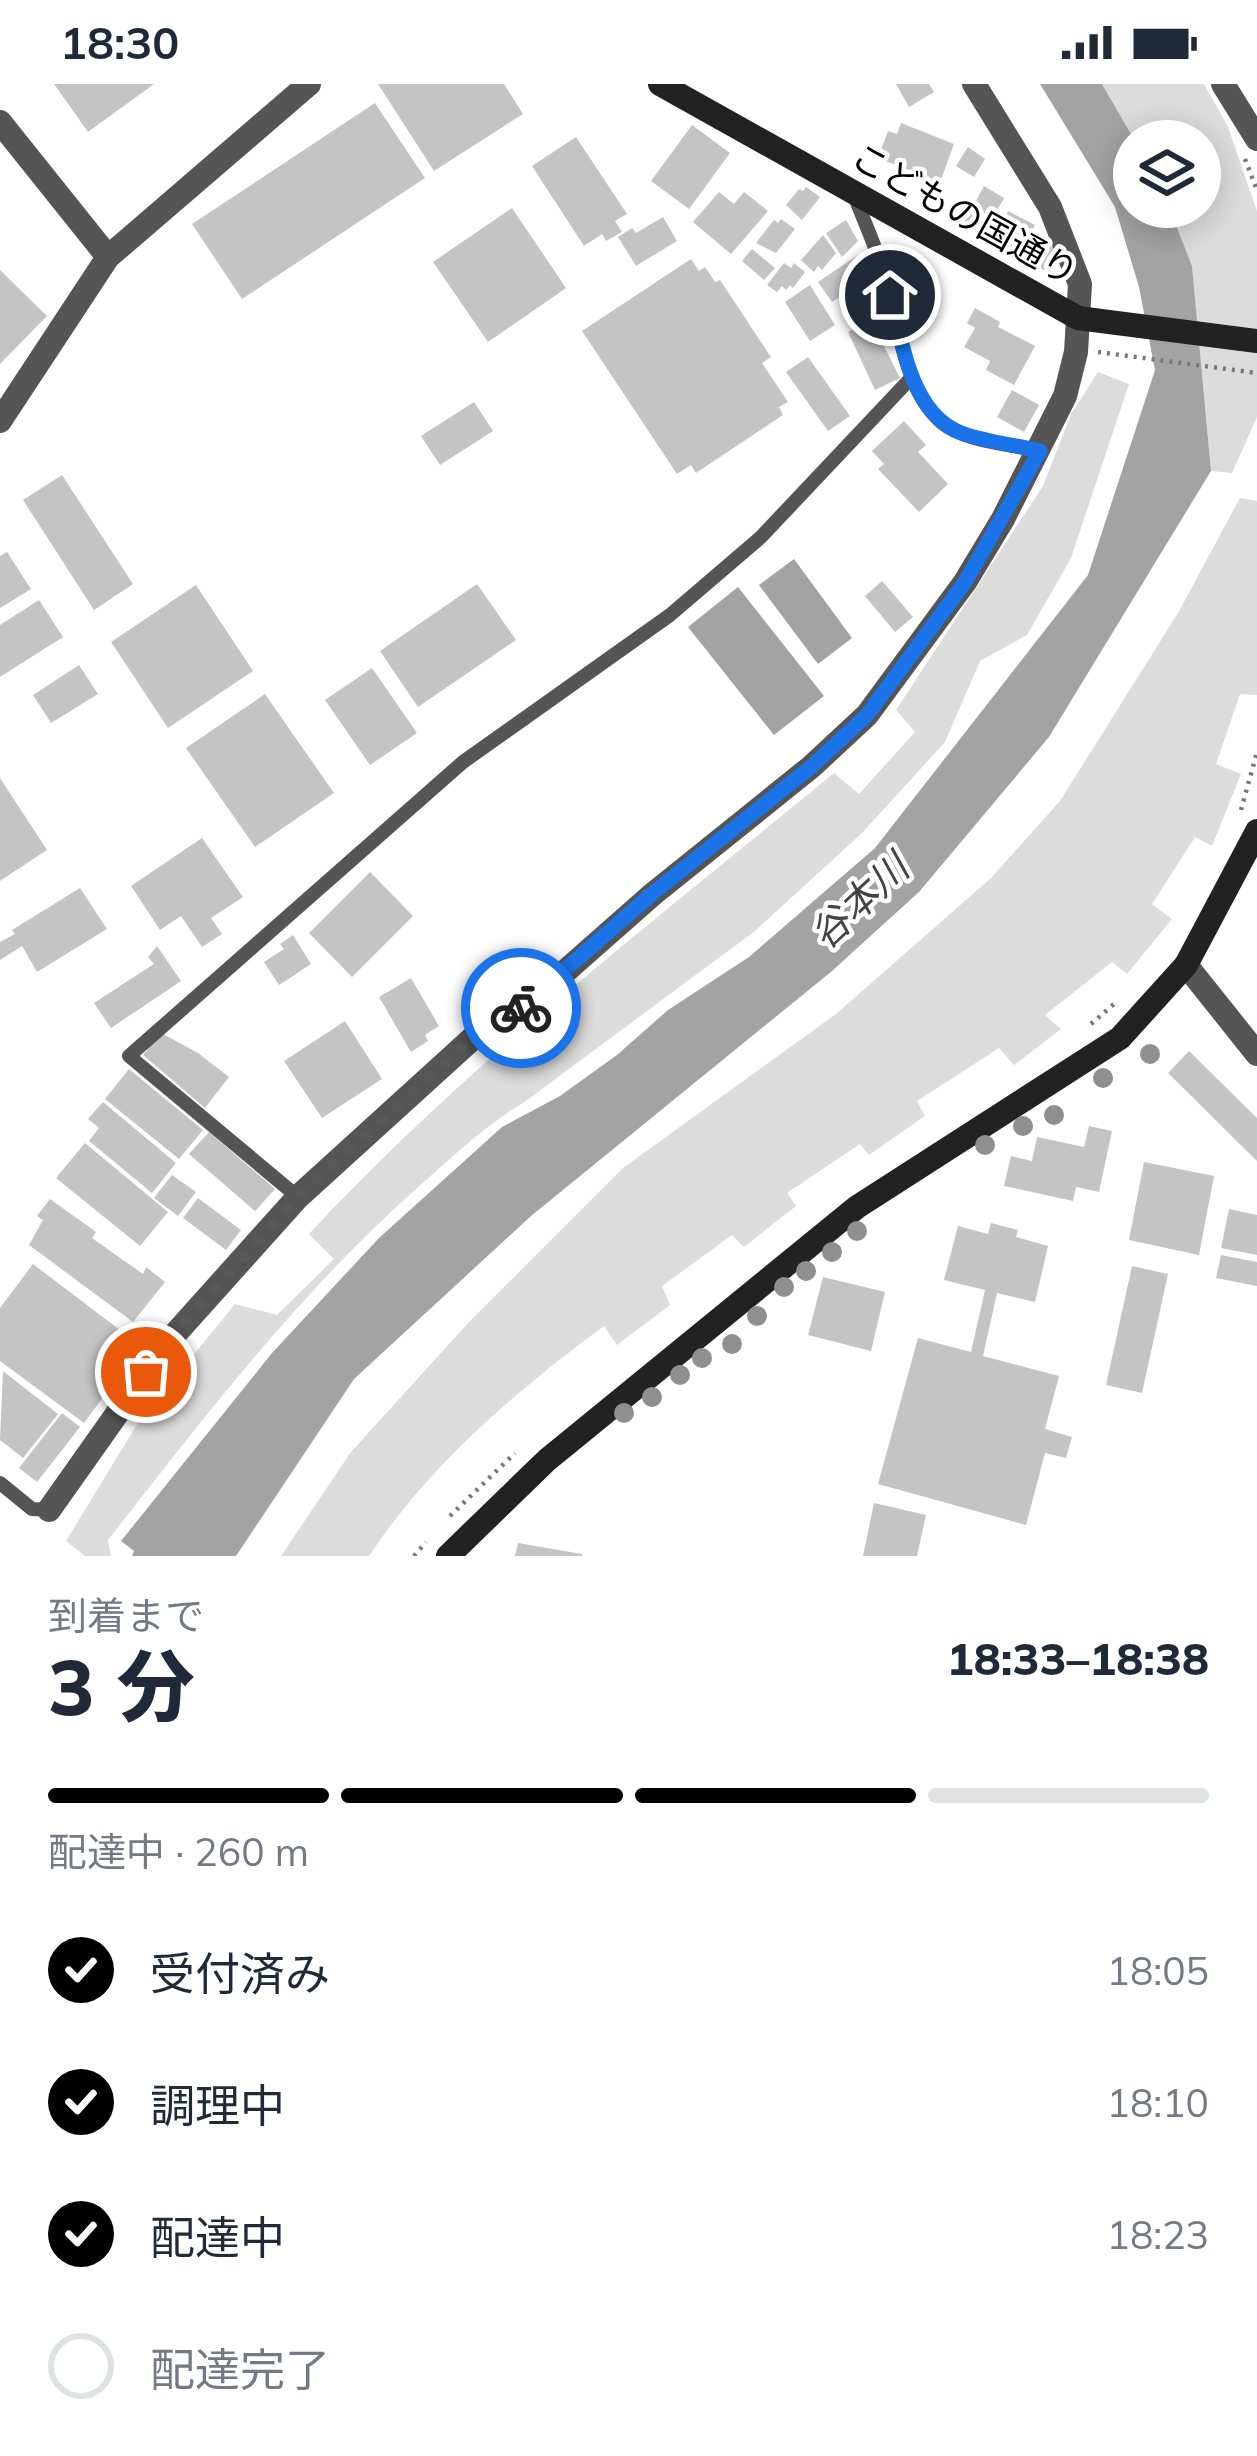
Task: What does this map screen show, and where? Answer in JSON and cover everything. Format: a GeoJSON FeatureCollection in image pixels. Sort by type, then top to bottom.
{"type":"FeatureCollection","features":[{"type":"Feature","properties":{"kind":"street"},"geometry":{"type":"LineString","coordinates":[[0,421],[108,257],[309,84]]}},
{"type":"Feature","properties":{"kind":"street","name":"こどもの国通り"},"geometry":{"type":"LineString","coordinates":[[660,84],[696,92],[854,193],[1084,319],[1257,340]]}},
{"type":"Feature","properties":{"kind":"street"},"geometry":{"type":"LineString","coordinates":[[49,1510],[167,1342],[298,1197],[485,1027],[526,1006],[653,893],[811,767],[867,715],[965,582],[1040,451],[1071,376],[1084,319],[1080,284],[1050,207],[974,84]]}},
{"type":"Feature","properties":{"kind":"street"},"geometry":{"type":"LineString","coordinates":[[1223,84],[1252,150]]}},
{"type":"Feature","properties":{"kind":"street"},"geometry":{"type":"LineString","coordinates":[[0,122],[108,257]]}},
{"type":"Feature","properties":{"kind":"street"},"geometry":{"type":"LineString","coordinates":[[448,1556],[547,1460],[857,1207],[1120,1038],[1186,965],[1257,831]]}},
{"type":"Feature","properties":{"kind":"street"},"geometry":{"type":"LineString","coordinates":[[1186,965],[1257,1054]]}},
{"type":"Feature","properties":{"kind":"lane"},"geometry":{"type":"LineString","coordinates":[[854,193],[884,271],[922,399],[942,422],[962,434],[1040,451]]}},
{"type":"Feature","properties":{"kind":"lane"},"geometry":{"type":"LineString","coordinates":[[298,1197],[129,1056],[463,762],[670,614],[761,537],[912,377]]}},
{"type":"Feature","properties":{"kind":"lane"},"geometry":{"type":"LineString","coordinates":[[0,1483],[32,1509],[49,1510]]}},
{"type":"Feature","properties":{"kind":"path"},"geometry":{"type":"LineString","coordinates":[[1252,150],[1257,190]]}},
{"type":"Feature","properties":{"kind":"path"},"geometry":{"type":"LineString","coordinates":[[1087,351],[1257,373]]}},
{"type":"Feature","properties":{"kind":"shaded area"},"geometry":{"type":"Polygon","coordinates":[[[1102,84],[1204,84],[1228,127],[1257,211],[1257,417],[1232,473],[1211,471],[1192,266],[1177,228],[1221,228],[1221,120],[1123,120],[1102,84]]]}},
{"type":"Feature","properties":{"kind":"shaded area"},"geometry":{"type":"Polygon","coordinates":[[[1098,372],[1129,384],[1071,558],[1027,635],[980,661],[945,742],[862,833],[755,931],[481,1133],[373,1229],[292,1313],[180,1448],[108,1540],[111,1556],[85,1556],[66,1541],[136,1426],[235,1304],[277,1315],[334,1259],[309,1234],[370,1171],[564,995],[834,773],[859,794],[915,732],[896,710],[1043,486],[1071,414],[1098,372]]]}},
{"type":"Feature","properties":{"kind":"shaded area"},"geometry":{"type":"Polygon","coordinates":[[[1240,498],[1257,501],[1257,695],[1240,694],[1216,764],[1241,774],[1212,846],[1195,837],[1152,904],[1172,919],[1127,974],[1112,962],[1045,1015],[1061,1029],[1014,1065],[999,1048],[917,1101],[925,1116],[869,1155],[860,1144],[787,1193],[796,1206],[744,1247],[732,1235],[662,1286],[670,1305],[617,1345],[604,1326],[571,1351],[447,1460],[369,1556],[281,1556],[351,1452],[469,1322],[623,1168],[836,1014],[991,878],[1060,801],[1178,613],[1240,498]]]}},
{"type":"Feature","properties":{"kind":"water"},"geometry":{"type":"Polygon","coordinates":[[[1040,84],[1102,84],[1123,120],[1113,120],[1113,204],[1040,84]]]}},
{"type":"Feature","properties":{"kind":"water","name":"谷本川"},"geometry":{"type":"Polygon","coordinates":[[[1121,228],[1177,228],[1192,266],[1211,471],[1049,737],[919,892],[832,971],[531,1216],[354,1379],[236,1556],[132,1556],[134,1551],[121,1541],[272,1353],[379,1238],[502,1127],[560,1096],[668,1010],[749,957],[875,848],[1088,575],[1155,370],[1121,228]]]}},
{"type":"Feature","properties":{"kind":"water"},"geometry":{"type":"Polygon","coordinates":[[[794,559],[852,638],[818,664],[759,585],[794,559]]]}},
{"type":"Feature","properties":{"kind":"water"},"geometry":{"type":"Polygon","coordinates":[[[738,587],[824,696],[774,735],[688,627],[738,587]]]}},
{"type":"Feature","properties":{"kind":"building"},"geometry":{"type":"Polygon","coordinates":[[[54,84],[154,84],[88,132],[54,84]]]}},
{"type":"Feature","properties":{"kind":"building"},"geometry":{"type":"Polygon","coordinates":[[[378,84],[504,84],[523,114],[434,171],[378,84]]]}},
{"type":"Feature","properties":{"kind":"building"},"geometry":{"type":"Polygon","coordinates":[[[896,84],[929,84],[934,92],[909,107],[896,84]]]}},
{"type":"Feature","properties":{"kind":"building"},"geometry":{"type":"Polygon","coordinates":[[[375,103],[425,178],[242,299],[192,224],[375,103]]]}},
{"type":"Feature","properties":{"kind":"building"},"geometry":{"type":"Polygon","coordinates":[[[901,123],[954,144],[940,182],[878,158],[888,131],[897,134],[901,123]]]}},
{"type":"Feature","properties":{"kind":"building"},"geometry":{"type":"Polygon","coordinates":[[[692,125],[730,153],[689,209],[651,181],[692,125]]]}},
{"type":"Feature","properties":{"kind":"building"},"geometry":{"type":"Polygon","coordinates":[[[576,137],[627,214],[615,221],[622,232],[606,241],[602,234],[584,246],[532,166],[576,137]]]}},
{"type":"Feature","properties":{"kind":"building"},"geometry":{"type":"Polygon","coordinates":[[[968,147],[985,159],[974,177],[956,166],[968,147]]]}},
{"type":"Feature","properties":{"kind":"building"},"geometry":{"type":"Polygon","coordinates":[[[984,186],[1004,198],[984,234],[964,223],[984,186]]]}},
{"type":"Feature","properties":{"kind":"building"},"geometry":{"type":"Polygon","coordinates":[[[806,187],[820,197],[802,220],[786,205],[806,187]]]}},
{"type":"Feature","properties":{"kind":"building"},"geometry":{"type":"Polygon","coordinates":[[[719,192],[734,204],[744,192],[768,211],[731,254],[693,222],[719,192]]]}},
{"type":"Feature","properties":{"kind":"building"},"geometry":{"type":"Polygon","coordinates":[[[512,208],[566,288],[488,342],[433,262],[512,208]]]}},
{"type":"Feature","properties":{"kind":"building"},"geometry":{"type":"Polygon","coordinates":[[[1008,211],[1035,225],[1020,254],[993,240],[1008,211]]]}},
{"type":"Feature","properties":{"kind":"building"},"geometry":{"type":"Polygon","coordinates":[[[663,217],[677,241],[636,266],[618,237],[632,228],[636,233],[663,217]]]}},
{"type":"Feature","properties":{"kind":"building"},"geometry":{"type":"Polygon","coordinates":[[[781,219],[795,229],[776,253],[756,243],[774,220],[781,219]]]}},
{"type":"Feature","properties":{"kind":"building"},"geometry":{"type":"Polygon","coordinates":[[[846,220],[858,241],[842,257],[826,233],[846,220]]]}},
{"type":"Feature","properties":{"kind":"building"},"geometry":{"type":"Polygon","coordinates":[[[823,235],[836,253],[822,270],[818,266],[814,272],[801,260],[823,235]]]}},
{"type":"Feature","properties":{"kind":"building"},"geometry":{"type":"Polygon","coordinates":[[[1036,237],[1056,249],[1044,270],[1023,258],[1036,237]]]}},
{"type":"Feature","properties":{"kind":"building"},"geometry":{"type":"Polygon","coordinates":[[[752,249],[775,268],[764,280],[742,261],[752,249]]]}},
{"type":"Feature","properties":{"kind":"building"},"geometry":{"type":"Polygon","coordinates":[[[858,255],[873,278],[863,284],[867,290],[845,304],[840,297],[832,302],[818,282],[858,255]]]}},
{"type":"Feature","properties":{"kind":"building"},"geometry":{"type":"Polygon","coordinates":[[[691,259],[699,271],[705,267],[715,282],[720,280],[771,357],[762,363],[788,402],[779,407],[783,415],[696,473],[691,465],[677,474],[582,331],[691,259]]]}},
{"type":"Feature","properties":{"kind":"building"},"geometry":{"type":"Polygon","coordinates":[[[784,263],[791,268],[794,263],[805,272],[793,288],[782,286],[777,292],[767,285],[784,263]]]}},
{"type":"Feature","properties":{"kind":"building"},"geometry":{"type":"Polygon","coordinates":[[[0,270],[47,316],[0,364],[0,270]]]}},
{"type":"Feature","properties":{"kind":"building"},"geometry":{"type":"Polygon","coordinates":[[[810,285],[835,325],[810,341],[785,302],[810,285]]]}},
{"type":"Feature","properties":{"kind":"building"},"geometry":{"type":"Polygon","coordinates":[[[975,308],[1000,322],[998,327],[1035,346],[1014,385],[986,370],[990,361],[964,347],[975,328],[967,323],[975,308]]]}},
{"type":"Feature","properties":{"kind":"building"},"geometry":{"type":"Polygon","coordinates":[[[871,320],[900,378],[875,390],[848,332],[871,320]]]}},
{"type":"Feature","properties":{"kind":"building"},"geometry":{"type":"Polygon","coordinates":[[[808,357],[850,416],[828,431],[786,372],[808,357]]]}},
{"type":"Feature","properties":{"kind":"building"},"geometry":{"type":"Polygon","coordinates":[[[1012,390],[1039,405],[1024,432],[997,417],[1012,390]]]}},
{"type":"Feature","properties":{"kind":"building"},"geometry":{"type":"Polygon","coordinates":[[[474,402],[493,431],[440,465],[421,436],[474,402]]]}},
{"type":"Feature","properties":{"kind":"building"},"geometry":{"type":"Polygon","coordinates":[[[904,421],[926,445],[918,452],[948,484],[919,512],[878,469],[884,464],[872,451],[904,421]]]}},
{"type":"Feature","properties":{"kind":"building"},"geometry":{"type":"Polygon","coordinates":[[[62,475],[133,584],[94,610],[23,500],[62,475]]]}},
{"type":"Feature","properties":{"kind":"building"},"geometry":{"type":"Polygon","coordinates":[[[7,552],[31,589],[0,608],[0,556],[7,552]]]}},
{"type":"Feature","properties":{"kind":"building"},"geometry":{"type":"Polygon","coordinates":[[[882,581],[913,617],[895,632],[865,596],[882,581]]]}},
{"type":"Feature","properties":{"kind":"building"},"geometry":{"type":"Polygon","coordinates":[[[477,584],[516,640],[418,707],[380,651],[477,584]]]}},
{"type":"Feature","properties":{"kind":"building"},"geometry":{"type":"Polygon","coordinates":[[[196,585],[253,671],[168,728],[111,642],[196,585]]]}},
{"type":"Feature","properties":{"kind":"building"},"geometry":{"type":"Polygon","coordinates":[[[39,600],[63,637],[0,677],[0,625],[39,600]]]}},
{"type":"Feature","properties":{"kind":"building"},"geometry":{"type":"Polygon","coordinates":[[[79,665],[98,694],[51,723],[33,695],[79,665]]]}},
{"type":"Feature","properties":{"kind":"building"},"geometry":{"type":"Polygon","coordinates":[[[372,668],[417,733],[370,765],[325,700],[372,668]]]}},
{"type":"Feature","properties":{"kind":"building"},"geometry":{"type":"Polygon","coordinates":[[[265,694],[334,793],[255,847],[186,748],[265,694]]]}},
{"type":"Feature","properties":{"kind":"building"},"geometry":{"type":"Polygon","coordinates":[[[0,778],[47,850],[0,881],[0,778]]]}},
{"type":"Feature","properties":{"kind":"building"},"geometry":{"type":"Polygon","coordinates":[[[202,838],[243,897],[211,918],[222,934],[202,947],[181,916],[160,930],[131,886],[202,838]]]}},
{"type":"Feature","properties":{"kind":"building"},"geometry":{"type":"Polygon","coordinates":[[[370,872],[413,916],[352,977],[309,933],[370,872]]]}},
{"type":"Feature","properties":{"kind":"building"},"geometry":{"type":"Polygon","coordinates":[[[80,888],[107,929],[37,972],[22,946],[0,960],[0,942],[15,934],[12,930],[80,888]]]}},
{"type":"Feature","properties":{"kind":"building"},"geometry":{"type":"Polygon","coordinates":[[[293,935],[311,964],[279,985],[264,962],[284,949],[280,944],[293,935]]]}},
{"type":"Feature","properties":{"kind":"building"},"geometry":{"type":"Polygon","coordinates":[[[157,946],[181,981],[111,1028],[94,1003],[154,964],[148,957],[157,946]]]}},
{"type":"Feature","properties":{"kind":"building"},"geometry":{"type":"Polygon","coordinates":[[[411,978],[439,1026],[411,1052],[379,997],[411,978]]]}},
{"type":"Feature","properties":{"kind":"building"},"geometry":{"type":"Polygon","coordinates":[[[345,1021],[382,1079],[322,1118],[284,1061],[345,1021]]]}},
{"type":"Feature","properties":{"kind":"building"},"geometry":{"type":"Polygon","coordinates":[[[161,1033],[229,1077],[205,1108],[143,1055],[161,1033]]]}},
{"type":"Feature","properties":{"kind":"building"},"geometry":{"type":"Polygon","coordinates":[[[1189,1051],[1257,1118],[1257,1161],[1168,1073],[1189,1051]]]}},
{"type":"Feature","properties":{"kind":"building"},"geometry":{"type":"Polygon","coordinates":[[[129,1069],[203,1130],[179,1159],[105,1099],[129,1069]]]}},
{"type":"Feature","properties":{"kind":"building"},"geometry":{"type":"Polygon","coordinates":[[[103,1102],[176,1163],[152,1193],[89,1141],[99,1128],[88,1119],[103,1102]]]}},
{"type":"Feature","properties":{"kind":"building"},"geometry":{"type":"Polygon","coordinates":[[[1089,1126],[1112,1131],[1099,1192],[1076,1187],[1073,1201],[1004,1186],[1011,1156],[1032,1161],[1037,1137],[1084,1147],[1089,1126]]]}},
{"type":"Feature","properties":{"kind":"building"},"geometry":{"type":"Polygon","coordinates":[[[209,1132],[275,1189],[255,1211],[189,1154],[209,1132]]]}},
{"type":"Feature","properties":{"kind":"building"},"geometry":{"type":"Polygon","coordinates":[[[85,1143],[168,1212],[140,1246],[56,1178],[85,1143]]]}},
{"type":"Feature","properties":{"kind":"building"},"geometry":{"type":"Polygon","coordinates":[[[1144,1162],[1214,1176],[1199,1255],[1129,1240],[1144,1162]]]}},
{"type":"Feature","properties":{"kind":"building"},"geometry":{"type":"Polygon","coordinates":[[[172,1175],[196,1192],[178,1216],[154,1198],[172,1175]]]}},
{"type":"Feature","properties":{"kind":"building"},"geometry":{"type":"Polygon","coordinates":[[[198,1198],[241,1230],[226,1250],[183,1218],[198,1198]]]}},
{"type":"Feature","properties":{"kind":"building"},"geometry":{"type":"Polygon","coordinates":[[[50,1199],[96,1232],[92,1238],[143,1274],[146,1267],[165,1282],[133,1322],[29,1245],[43,1220],[37,1216],[50,1199]]]}},
{"type":"Feature","properties":{"kind":"building"},"geometry":{"type":"Polygon","coordinates":[[[1229,1209],[1257,1215],[1257,1255],[1221,1248],[1229,1209]]]}},
{"type":"Feature","properties":{"kind":"building"},"geometry":{"type":"Polygon","coordinates":[[[991,1223],[1018,1230],[1016,1237],[1048,1246],[1035,1302],[997,1293],[983,1356],[1059,1376],[1045,1429],[1072,1437],[1066,1458],[1045,1453],[1026,1525],[878,1484],[918,1338],[971,1352],[985,1290],[944,1280],[958,1226],[988,1234],[991,1223]]]}},
{"type":"Feature","properties":{"kind":"building"},"geometry":{"type":"Polygon","coordinates":[[[1221,1255],[1257,1262],[1257,1286],[1216,1278],[1221,1255]]]}},
{"type":"Feature","properties":{"kind":"building"},"geometry":{"type":"Polygon","coordinates":[[[33,1264],[141,1346],[84,1423],[0,1361],[0,1308],[33,1264]]]}},
{"type":"Feature","properties":{"kind":"building"},"geometry":{"type":"Polygon","coordinates":[[[1132,1266],[1168,1274],[1142,1393],[1106,1385],[1132,1266]]]}},
{"type":"Feature","properties":{"kind":"building"},"geometry":{"type":"Polygon","coordinates":[[[823,1277],[885,1292],[871,1351],[808,1335],[823,1277]]]}},
{"type":"Feature","properties":{"kind":"building"},"geometry":{"type":"Polygon","coordinates":[[[3,1371],[58,1414],[23,1458],[0,1440],[3,1371]]]}},
{"type":"Feature","properties":{"kind":"building"},"geometry":{"type":"Polygon","coordinates":[[[62,1413],[80,1427],[37,1482],[19,1468],[62,1413]]]}},
{"type":"Feature","properties":{"kind":"building"},"geometry":{"type":"Polygon","coordinates":[[[874,1503],[926,1515],[917,1556],[863,1556],[874,1503]]]}},
{"type":"Feature","properties":{"kind":"building"},"geometry":{"type":"Polygon","coordinates":[[[518,1543],[582,1554],[582,1556],[515,1556],[518,1543]]]}},
{"type":"Feature","properties":{"kind":"way so far"},"geometry":{"type":"LineString","coordinates":[[146,1372],[167,1342],[298,1197],[485,1027],[521,1008]]}},
{"type":"Feature","properties":{"kind":"route"},"geometry":{"type":"LineString","coordinates":[[521,1008],[867,715],[965,582],[1040,451],[962,434],[942,422],[922,399],[912,377],[890,295]]}}]}
